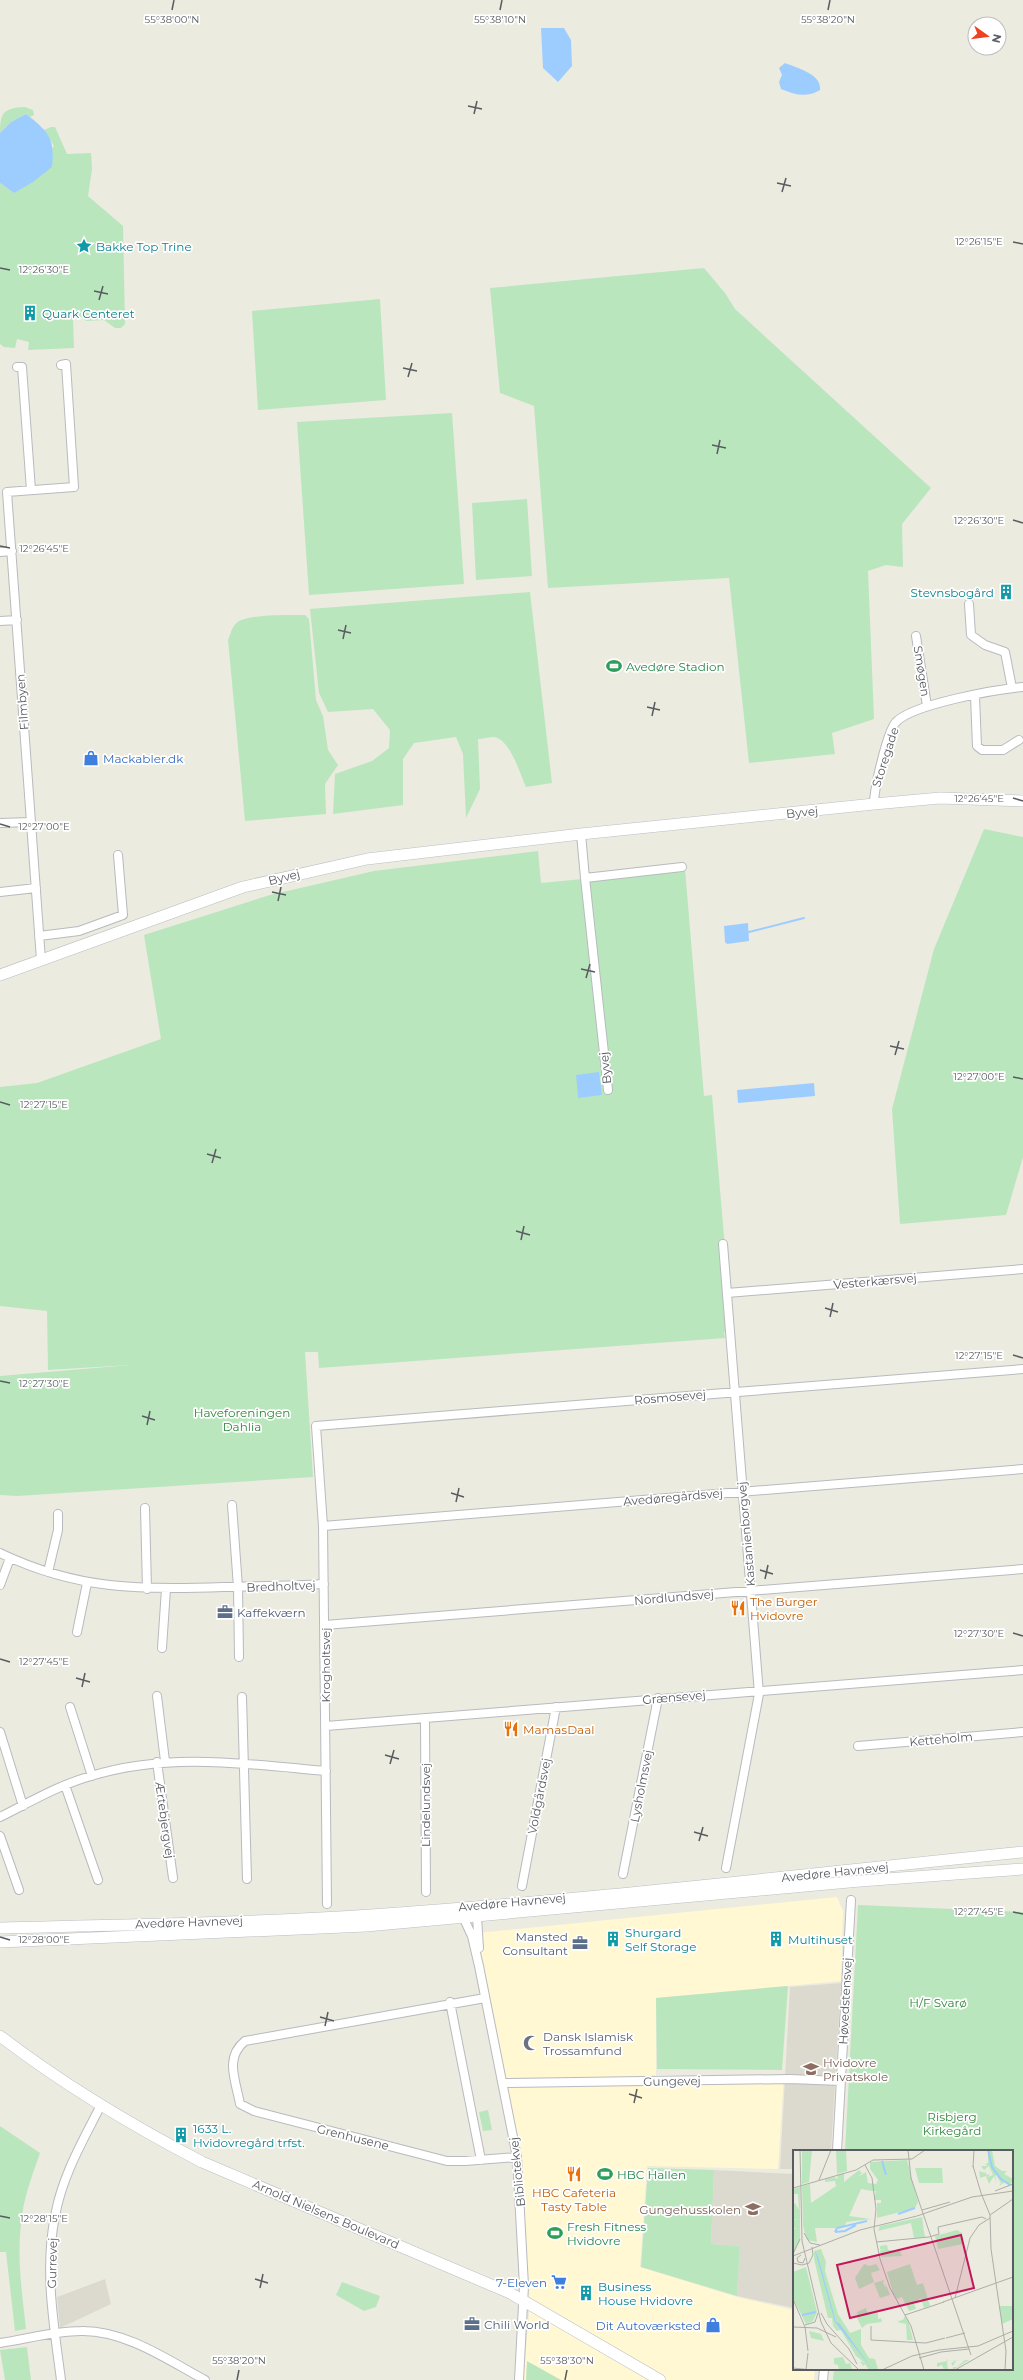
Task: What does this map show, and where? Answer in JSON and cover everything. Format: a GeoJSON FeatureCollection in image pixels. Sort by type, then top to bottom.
{"type":"FeatureCollection","features":[{"type":"Feature","properties":{"kind":"street","name":"Filmbyen"},"geometry":{"type":"LineString","coordinates":[[41,960],[7,492],[74,487],[66,364],[61,365]]}},
{"type":"Feature","properties":{"kind":"street"},"geometry":{"type":"LineString","coordinates":[[17,367],[22,367],[31,490]]}},
{"type":"Feature","properties":{"kind":"street"},"geometry":{"type":"LineString","coordinates":[[0,552],[12,551]]}},
{"type":"Feature","properties":{"kind":"street"},"geometry":{"type":"LineString","coordinates":[[969,604],[971,635],[984,645],[1005,652],[1012,688]]}},
{"type":"Feature","properties":{"kind":"street"},"geometry":{"type":"LineString","coordinates":[[0,621],[17,620]]}},
{"type":"Feature","properties":{"kind":"street","name":"Smøgen"},"geometry":{"type":"LineString","coordinates":[[916,636],[927,706]]}},
{"type":"Feature","properties":{"kind":"street","name":"Storegade"},"geometry":{"type":"LineString","coordinates":[[874,804],[874,790],[892,728],[897,721],[927,706],[1012,688],[1023,688]]}},
{"type":"Feature","properties":{"kind":"street"},"geometry":{"type":"LineString","coordinates":[[975,696],[977,746],[982,750],[1003,750],[1019,740]]}},
{"type":"Feature","properties":{"kind":"street","name":"Byvej"},"geometry":{"type":"LineString","coordinates":[[0,975],[243,887],[367,859],[581,834],[940,798],[1023,801]]}},
{"type":"Feature","properties":{"kind":"street"},"geometry":{"type":"LineString","coordinates":[[0,823],[31,822]]}},
{"type":"Feature","properties":{"kind":"street","name":"Byvej"},"geometry":{"type":"LineString","coordinates":[[581,834],[608,1090]]}},
{"type":"Feature","properties":{"kind":"street"},"geometry":{"type":"LineString","coordinates":[[39,936],[79,931],[123,915],[118,855]]}},
{"type":"Feature","properties":{"kind":"street"},"geometry":{"type":"LineString","coordinates":[[585,878],[682,867]]}},
{"type":"Feature","properties":{"kind":"street"},"geometry":{"type":"LineString","coordinates":[[0,892],[36,888]]}},
{"type":"Feature","properties":{"kind":"street","name":"Kastanienborgvej"},"geometry":{"type":"LineString","coordinates":[[723,1244],[759,1690],[726,1868]]}},
{"type":"Feature","properties":{"kind":"street","name":"Vesterkærsvej"},"geometry":{"type":"LineString","coordinates":[[727,1292],[1023,1269]]}},
{"type":"Feature","properties":{"kind":"street","name":"Rosmosevej"},"geometry":{"type":"LineString","coordinates":[[316,1426],[1023,1369]]}},
{"type":"Feature","properties":{"kind":"street","name":"Krogholtsvej"},"geometry":{"type":"LineString","coordinates":[[316,1426],[323,1526],[327,1904]]}},
{"type":"Feature","properties":{"kind":"street","name":"Avedøregårdsvej"},"geometry":{"type":"LineString","coordinates":[[323,1526],[1023,1469]]}},
{"type":"Feature","properties":{"kind":"street","name":"Bredholtvej"},"geometry":{"type":"LineString","coordinates":[[232,1505],[238,1587],[238,1657]]}},
{"type":"Feature","properties":{"kind":"street"},"geometry":{"type":"LineString","coordinates":[[145,1508],[147,1589]]}},
{"type":"Feature","properties":{"kind":"street"},"geometry":{"type":"LineString","coordinates":[[48,1572],[58,1530],[58,1514]]}},
{"type":"Feature","properties":{"kind":"street","name":"Bredholtvej"},"geometry":{"type":"LineString","coordinates":[[0,1554],[48,1572],[87,1583],[147,1589],[324,1584]]}},
{"type":"Feature","properties":{"kind":"street"},"geometry":{"type":"LineString","coordinates":[[0,1585],[10,1558]]}},
{"type":"Feature","properties":{"kind":"street","name":"Nordlundsvej"},"geometry":{"type":"LineString","coordinates":[[325,1625],[1023,1569]]}},
{"type":"Feature","properties":{"kind":"street"},"geometry":{"type":"LineString","coordinates":[[77,1632],[87,1583]]}},
{"type":"Feature","properties":{"kind":"street"},"geometry":{"type":"LineString","coordinates":[[162,1648],[166,1589]]}},
{"type":"Feature","properties":{"kind":"street","name":"Grænsevej"},"geometry":{"type":"LineString","coordinates":[[326,1726],[658,1698],[1023,1670]]}},
{"type":"Feature","properties":{"kind":"street"},"geometry":{"type":"LineString","coordinates":[[157,1696],[166,1761]]}},
{"type":"Feature","properties":{"kind":"street"},"geometry":{"type":"LineString","coordinates":[[242,1697],[247,1879]]}},
{"type":"Feature","properties":{"kind":"street","name":"Lysholmsvej"},"geometry":{"type":"LineString","coordinates":[[623,1874],[658,1698]]}},
{"type":"Feature","properties":{"kind":"street"},"geometry":{"type":"LineString","coordinates":[[70,1707],[92,1776]]}},
{"type":"Feature","properties":{"kind":"street","name":"Voldgårdsvej"},"geometry":{"type":"LineString","coordinates":[[522,1886],[556,1707]]}},
{"type":"Feature","properties":{"kind":"street","name":"Lindelundsvej"},"geometry":{"type":"LineString","coordinates":[[425,1718],[426,1892]]}},
{"type":"Feature","properties":{"kind":"street"},"geometry":{"type":"LineString","coordinates":[[0,1732],[23,1806]]}},
{"type":"Feature","properties":{"kind":"street","name":"Ketteholm"},"geometry":{"type":"LineString","coordinates":[[858,1746],[1023,1732]]}},
{"type":"Feature","properties":{"kind":"street"},"geometry":{"type":"LineString","coordinates":[[0,1817],[65,1785],[92,1776],[157,1762],[201,1760],[326,1772]]}},
{"type":"Feature","properties":{"kind":"street","name":"Ærtebjergvej"},"geometry":{"type":"LineString","coordinates":[[157,1762],[173,1878]]}},
{"type":"Feature","properties":{"kind":"street"},"geometry":{"type":"LineString","coordinates":[[65,1785],[98,1880]]}},
{"type":"Feature","properties":{"kind":"street"},"geometry":{"type":"LineString","coordinates":[[0,1836],[18,1890]]}},
{"type":"Feature","properties":{"kind":"street","name":"Avedøre Havnevej"},"geometry":{"type":"LineString","coordinates":[[0,1928],[322,1917],[415,1912],[799,1876],[1023,1852]]}},
{"type":"Feature","properties":{"kind":"street","name":"Avedøre Havnevej"},"geometry":{"type":"LineString","coordinates":[[0,1942],[359,1927],[464,1919],[845,1883],[1023,1869]]}},
{"type":"Feature","properties":{"kind":"street","name":"Høvedstensvej"},"geometry":{"type":"LineString","coordinates":[[837,2150],[851,1900]]}},
{"type":"Feature","properties":{"kind":"street","name":"Bibliotekvej"},"geometry":{"type":"LineString","coordinates":[[477,1917],[479,1966]]}},
{"type":"Feature","properties":{"kind":"street","name":"Bibliotekvej"},"geometry":{"type":"LineString","coordinates":[[464,1919],[472,1936],[479,1966],[517,2157],[523,2300],[519,2380]]}},
{"type":"Feature","properties":{"kind":"street","name":"Grenhusene"},"geometry":{"type":"LineString","coordinates":[[485,1998],[450,2002],[246,2041],[234,2053],[232,2062],[240,2104],[254,2112],[447,2161],[517,2157]]}},
{"type":"Feature","properties":{"kind":"street"},"geometry":{"type":"LineString","coordinates":[[450,2002],[481,2160]]}},
{"type":"Feature","properties":{"kind":"street","name":"Arnold Nielsens Boulevard"},"geometry":{"type":"LineString","coordinates":[[0,2036],[100,2107],[202,2162],[449,2266],[523,2300],[660,2380]]}},
{"type":"Feature","properties":{"kind":"street","name":"Gungevej"},"geometry":{"type":"LineString","coordinates":[[503,2083],[787,2079],[841,2081]]}},
{"type":"Feature","properties":{"kind":"street","name":"Gurrevej"},"geometry":{"type":"LineString","coordinates":[[61,2380],[50,2282],[50,2247],[55,2216],[75,2156],[100,2107]]}},
{"type":"Feature","properties":{"kind":"street"},"geometry":{"type":"LineString","coordinates":[[0,2343],[82,2331],[125,2339],[146,2347],[205,2380]]}},
{"type":"Feature","properties":{"kind":"street"},"geometry":{"type":"LineString","coordinates":[[823,2380],[824,2370]]}},
{"type":"Feature","properties":{"kind":"shaded area"},"geometry":{"type":"Polygon","coordinates":[[[837,1897],[843,1911],[841,1981],[656,1998],[656,2075],[784,2076],[778,2169],[647,2166],[640,2267],[737,2297],[793,2310],[793,2370],[815,2370],[814,2380],[523,2380],[529,2314],[520,2159],[487,1995],[477,1933],[837,1897]]]}},
{"type":"Feature","properties":{"kind":"shaded area","name":"Hvidovre Privatskole"},"geometry":{"type":"Polygon","coordinates":[[[841,1983],[831,2150],[793,2150],[793,2169],[780,2169],[790,1987],[841,1983]]]}},
{"type":"Feature","properties":{"kind":"shaded area","name":"Gungehusskolen"},"geometry":{"type":"Polygon","coordinates":[[[714,2170],[793,2174],[793,2308],[737,2296],[740,2246],[711,2244],[714,2170]]]}},
{"type":"Feature","properties":{"kind":"shaded area"},"geometry":{"type":"Polygon","coordinates":[[[105,2279],[111,2304],[60,2328],[57,2297],[105,2279]]]}},
{"type":"Feature","properties":{"kind":"green space"},"geometry":{"type":"Polygon","coordinates":[[[25,107],[33,110],[34,115],[30,117],[26,114],[11,122],[0,133],[2,116],[4,113],[7,110],[25,107]]]}},
{"type":"Feature","properties":{"kind":"green space"},"geometry":{"type":"Polygon","coordinates":[[[55,127],[67,154],[91,153],[92,169],[88,196],[123,226],[125,324],[121,328],[115,328],[104,320],[86,321],[84,317],[73,319],[74,348],[28,350],[29,342],[17,339],[15,348],[4,347],[0,344],[0,183],[14,193],[54,146],[44,130],[55,127]]]}},
{"type":"Feature","properties":{"kind":"green space"},"geometry":{"type":"Polygon","coordinates":[[[704,268],[725,293],[735,309],[931,488],[902,524],[903,567],[886,565],[868,571],[874,719],[832,733],[835,754],[749,763],[729,578],[548,588],[534,406],[500,393],[490,288],[704,268]]]}},
{"type":"Feature","properties":{"kind":"green space"},"geometry":{"type":"Polygon","coordinates":[[[380,299],[386,400],[258,410],[252,311],[380,299]]]}},
{"type":"Feature","properties":{"kind":"green space"},"geometry":{"type":"Polygon","coordinates":[[[452,413],[464,584],[309,595],[297,422],[452,413]]]}},
{"type":"Feature","properties":{"kind":"green space"},"geometry":{"type":"Polygon","coordinates":[[[527,499],[532,576],[476,580],[472,503],[527,499]]]}},
{"type":"Feature","properties":{"kind":"green space"},"geometry":{"type":"Polygon","coordinates":[[[530,592],[552,783],[526,787],[510,750],[500,739],[494,737],[478,739],[480,789],[466,818],[463,754],[456,737],[414,743],[403,759],[403,805],[333,814],[335,774],[372,761],[389,748],[390,730],[373,709],[328,712],[319,693],[310,609],[530,592]]]}},
{"type":"Feature","properties":{"kind":"green space"},"geometry":{"type":"Polygon","coordinates":[[[271,615],[305,615],[309,619],[316,700],[323,716],[328,750],[338,765],[325,784],[326,814],[245,821],[228,640],[235,625],[239,621],[245,619],[271,615]]]}},
{"type":"Feature","properties":{"kind":"green space"},"geometry":{"type":"Polygon","coordinates":[[[984,829],[1023,837],[1023,1157],[1006,1215],[900,1224],[892,1109],[934,949],[984,829]]]}},
{"type":"Feature","properties":{"kind":"green space","name":"Haveforeningen Dahlia"},"geometry":{"type":"Polygon","coordinates":[[[538,851],[541,883],[685,869],[704,1096],[712,1095],[732,1331],[724,1332],[725,1338],[319,1368],[318,1352],[305,1352],[313,1477],[17,1496],[0,1495],[0,1376],[130,1365],[48,1370],[47,1311],[0,1306],[0,1087],[37,1083],[161,1039],[144,935],[270,895],[374,871],[538,851]]]}},
{"type":"Feature","properties":{"kind":"green space","name":"H/F Svarø"},"geometry":{"type":"Polygon","coordinates":[[[858,1905],[1023,1912],[1023,2380],[833,2380],[834,2370],[1013,2370],[1013,2150],[845,2150],[858,1905]]]}},
{"type":"Feature","properties":{"kind":"green space"},"geometry":{"type":"Polygon","coordinates":[[[788,1986],[782,2070],[657,2069],[656,1998],[788,1986]]]}},
{"type":"Feature","properties":{"kind":"green space"},"geometry":{"type":"Polygon","coordinates":[[[488,2110],[492,2130],[483,2131],[479,2112],[488,2110]]]}},
{"type":"Feature","properties":{"kind":"green space"},"geometry":{"type":"Polygon","coordinates":[[[0,2126],[40,2153],[26,2197],[22,2215],[20,2237],[20,2276],[26,2329],[15,2331],[6,2252],[0,2252],[0,2126]]]}},
{"type":"Feature","properties":{"kind":"green space"},"geometry":{"type":"Polygon","coordinates":[[[648,2168],[714,2170],[711,2244],[740,2246],[737,2296],[641,2267],[648,2168]]]}},
{"type":"Feature","properties":{"kind":"green space"},"geometry":{"type":"Polygon","coordinates":[[[342,2282],[380,2296],[376,2307],[364,2311],[336,2295],[342,2282]]]}},
{"type":"Feature","properties":{"kind":"green space"},"geometry":{"type":"Polygon","coordinates":[[[27,2347],[31,2380],[5,2380],[0,2350],[27,2347]]]}},
{"type":"Feature","properties":{"kind":"green space"},"geometry":{"type":"Polygon","coordinates":[[[527,2361],[561,2380],[526,2380],[527,2361]]]}},
{"type":"Feature","properties":{"kind":"water"},"geometry":{"type":"Polygon","coordinates":[[[541,28],[564,28],[571,40],[572,66],[558,82],[543,68],[541,28]]]}},
{"type":"Feature","properties":{"kind":"water"},"geometry":{"type":"Polygon","coordinates":[[[785,63],[808,72],[820,84],[820,90],[810,94],[801,95],[781,89],[779,82],[782,75],[779,68],[785,63]]]}},
{"type":"Feature","properties":{"kind":"water"},"geometry":{"type":"Polygon","coordinates":[[[26,114],[49,136],[53,157],[52,167],[33,182],[14,193],[0,183],[0,133],[11,122],[26,114]]]}},
{"type":"Feature","properties":{"kind":"water"},"geometry":{"type":"Polygon","coordinates":[[[748,923],[749,941],[727,944],[725,942],[724,926],[748,923]]]}},
{"type":"Feature","properties":{"kind":"water"},"geometry":{"type":"Polygon","coordinates":[[[599,1072],[602,1095],[578,1098],[576,1075],[599,1072]]]}},
{"type":"Feature","properties":{"kind":"water"},"geometry":{"type":"Polygon","coordinates":[[[814,1083],[815,1096],[738,1103],[737,1090],[814,1083]]]}},
{"type":"Feature","properties":{"kind":"waterway"},"geometry":{"type":"LineString","coordinates":[[749,932],[804,918]]}},
{"type":"Feature","properties":{"kind":"place","name":"Bakke Top Trine"},"geometry":{"type":"Point","coordinates":[84,246]}},
{"type":"Feature","properties":{"kind":"place","name":"Quark Centeret"},"geometry":{"type":"Point","coordinates":[30,313]}},
{"type":"Feature","properties":{"kind":"place","name":"Stevnsbogård"},"geometry":{"type":"Point","coordinates":[1006,592]}},
{"type":"Feature","properties":{"kind":"place","name":"Avedøre Stadion"},"geometry":{"type":"Point","coordinates":[614,666]}},
{"type":"Feature","properties":{"kind":"place","name":"Mackabler.dk"},"geometry":{"type":"Point","coordinates":[91,758]}},
{"type":"Feature","properties":{"kind":"place","name":"The Burger Hvidovre"},"geometry":{"type":"Point","coordinates":[738,1608]}},
{"type":"Feature","properties":{"kind":"place","name":"Kaffekværn"},"geometry":{"type":"Point","coordinates":[225,1612]}},
{"type":"Feature","properties":{"kind":"place","name":"MamasDaal"},"geometry":{"type":"Point","coordinates":[511,1729]}},
{"type":"Feature","properties":{"kind":"place","name":"Shurgard Self Storage"},"geometry":{"type":"Point","coordinates":[613,1939]}},
{"type":"Feature","properties":{"kind":"place","name":"Multihuset"},"geometry":{"type":"Point","coordinates":[776,1939]}},
{"type":"Feature","properties":{"kind":"place","name":"Mansted Consultant"},"geometry":{"type":"Point","coordinates":[580,1943]}},
{"type":"Feature","properties":{"kind":"place","name":"Dansk Islamisk Trossamfund"},"geometry":{"type":"Point","coordinates":[531,2043]}},
{"type":"Feature","properties":{"kind":"place","name":"Hvidovre Privatskole"},"geometry":{"type":"Point","coordinates":[811,2069]}},
{"type":"Feature","properties":{"kind":"place","name":"1633 L. Hvidovregård trfst."},"geometry":{"type":"Point","coordinates":[181,2135]}},
{"type":"Feature","properties":{"kind":"place","name":"HBC Cafeteria Tasty Table"},"geometry":{"type":"Point","coordinates":[574,2174]}},
{"type":"Feature","properties":{"kind":"place","name":"HBC Hallen"},"geometry":{"type":"Point","coordinates":[605,2174]}},
{"type":"Feature","properties":{"kind":"place","name":"Gungehusskolen"},"geometry":{"type":"Point","coordinates":[753,2209]}},
{"type":"Feature","properties":{"kind":"place","name":"Fresh Fitness Hvidovre"},"geometry":{"type":"Point","coordinates":[555,2233]}},
{"type":"Feature","properties":{"kind":"place","name":"7-Eleven"},"geometry":{"type":"Point","coordinates":[559,2282]}},
{"type":"Feature","properties":{"kind":"place","name":"Business House Hvidovre"},"geometry":{"type":"Point","coordinates":[586,2293]}},
{"type":"Feature","properties":{"kind":"place","name":"Chili World"},"geometry":{"type":"Point","coordinates":[472,2324]}},
{"type":"Feature","properties":{"kind":"place","name":"Dit Autoværksted"},"geometry":{"type":"Point","coordinates":[713,2325]}},
{"type":"Feature","properties":{"kind":"park label","name":"Risbjerg Kirkegård"},"geometry":{"type":"Point","coordinates":[952,2123]}}]}
